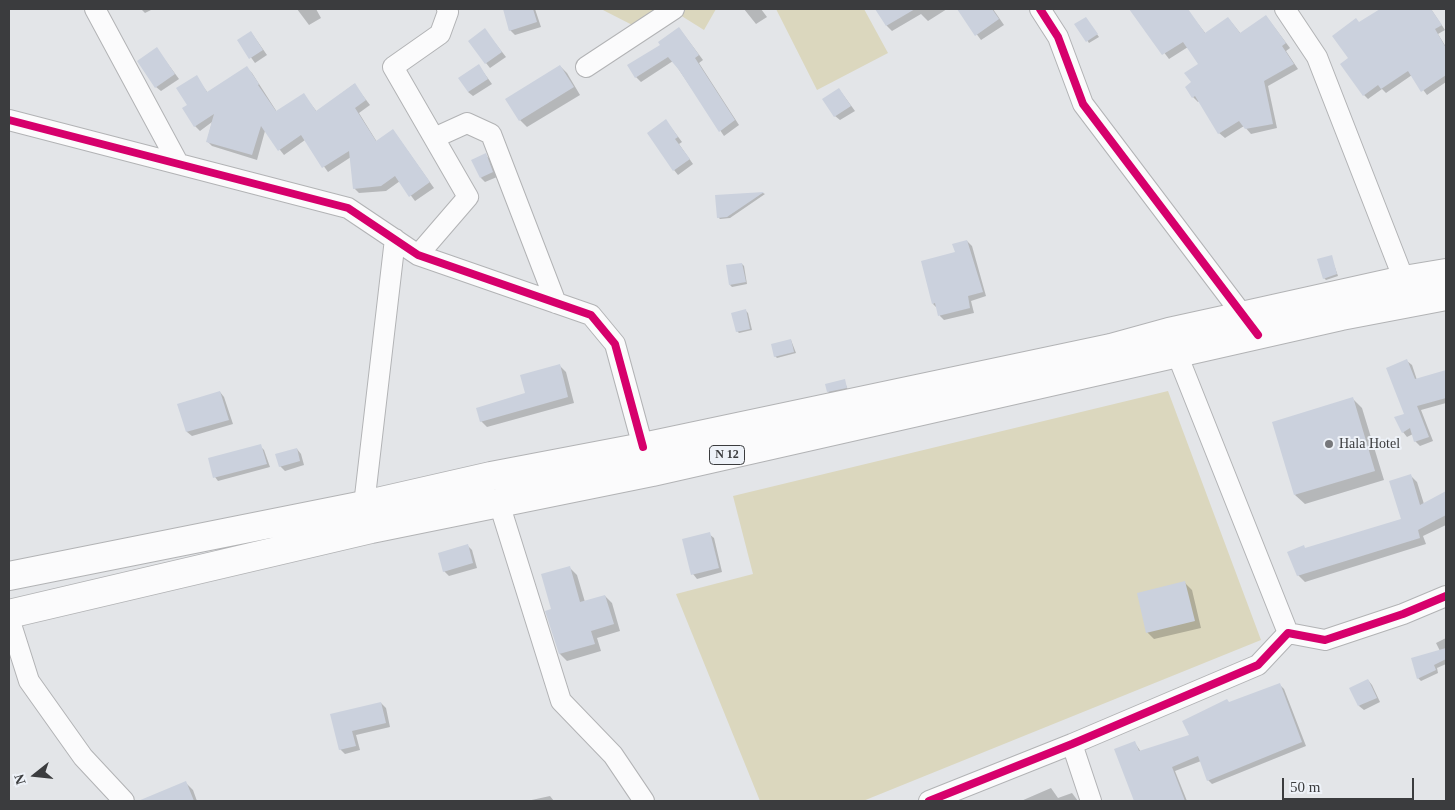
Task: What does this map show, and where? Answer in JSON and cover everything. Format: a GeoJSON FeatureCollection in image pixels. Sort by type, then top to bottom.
{"type":"FeatureCollection","features":[{"type":"Feature","properties":{"kind":"main road","name":"N 12"},"geometry":{"type":"LineString","coordinates":[[9,576],[364,505],[491,476],[643,447],[986,385],[1177,354],[1250,325],[1404,280],[1446,273]]}},
{"type":"Feature","properties":{"kind":"main road","name":"N 12"},"geometry":{"type":"LineString","coordinates":[[9,614],[371,529],[652,472],[986,385],[1168,332],[1340,316],[1446,296]]}},
{"type":"Feature","properties":{"kind":"street"},"geometry":{"type":"LineString","coordinates":[[95,9],[178,163]]}},
{"type":"Feature","properties":{"kind":"street"},"geometry":{"type":"LineString","coordinates":[[418,255],[468,197],[394,67],[440,34],[448,12],[447,9]]}},
{"type":"Feature","properties":{"kind":"street"},"geometry":{"type":"LineString","coordinates":[[586,67],[674,9]]}},
{"type":"Feature","properties":{"kind":"street"},"geometry":{"type":"LineString","coordinates":[[1040,9],[1058,36],[1083,104],[1250,325]]}},
{"type":"Feature","properties":{"kind":"street"},"geometry":{"type":"LineString","coordinates":[[1285,9],[1317,57],[1404,280]]}},
{"type":"Feature","properties":{"kind":"street"},"geometry":{"type":"LineString","coordinates":[[9,120],[348,208],[418,255],[591,315],[615,344],[643,447]]}},
{"type":"Feature","properties":{"kind":"street"},"geometry":{"type":"LineString","coordinates":[[434,138],[467,123],[491,134],[556,303]]}},
{"type":"Feature","properties":{"kind":"street"},"geometry":{"type":"LineString","coordinates":[[364,505],[395,239]]}},
{"type":"Feature","properties":{"kind":"street"},"geometry":{"type":"LineString","coordinates":[[1177,354],[1288,633]]}},
{"type":"Feature","properties":{"kind":"street"},"geometry":{"type":"LineString","coordinates":[[499,503],[561,701],[613,755],[644,801]]}},
{"type":"Feature","properties":{"kind":"street"},"geometry":{"type":"LineString","coordinates":[[1288,633],[1325,640],[1403,614],[1446,596]]}},
{"type":"Feature","properties":{"kind":"street"},"geometry":{"type":"LineString","coordinates":[[9,618],[29,681],[83,757],[124,801]]}},
{"type":"Feature","properties":{"kind":"street"},"geometry":{"type":"LineString","coordinates":[[940,799],[1258,665],[1288,633]]}},
{"type":"Feature","properties":{"kind":"street"},"geometry":{"type":"LineString","coordinates":[[1072,744],[1092,801]]}},
{"type":"Feature","properties":{"kind":"shaded area"},"geometry":{"type":"Polygon","coordinates":[[[601,9],[716,9],[704,30],[672,10],[642,30],[601,9]]]}},
{"type":"Feature","properties":{"kind":"shaded area"},"geometry":{"type":"Polygon","coordinates":[[[776,9],[864,9],[888,53],[817,90],[776,9]]]}},
{"type":"Feature","properties":{"kind":"shaded area"},"geometry":{"type":"Polygon","coordinates":[[[1168,391],[1261,640],[863,801],[760,801],[676,594],[753,574],[733,496],[1168,391]]]}},
{"type":"Feature","properties":{"kind":"building"},"geometry":{"type":"Polygon","coordinates":[[[503,9],[533,9],[537,22],[509,31],[503,9]]]}},
{"type":"Feature","properties":{"kind":"building"},"geometry":{"type":"Polygon","coordinates":[[[875,9],[915,9],[886,26],[875,9]]]}},
{"type":"Feature","properties":{"kind":"building"},"geometry":{"type":"Polygon","coordinates":[[[957,9],[992,9],[999,19],[975,36],[957,9]]]}},
{"type":"Feature","properties":{"kind":"building"},"geometry":{"type":"Polygon","coordinates":[[[1129,9],[1188,9],[1205,33],[1228,17],[1240,33],[1266,15],[1286,43],[1282,46],[1294,64],[1264,81],[1273,124],[1245,129],[1239,121],[1218,134],[1195,96],[1192,98],[1185,87],[1191,82],[1184,73],[1198,64],[1183,42],[1162,55],[1129,9]]]}},
{"type":"Feature","properties":{"kind":"building"},"geometry":{"type":"Polygon","coordinates":[[[1380,9],[1431,9],[1442,25],[1435,29],[1446,48],[1446,75],[1421,92],[1408,71],[1381,89],[1378,85],[1363,96],[1340,64],[1348,58],[1332,36],[1356,18],[1359,22],[1380,9]]]}},
{"type":"Feature","properties":{"kind":"building"},"geometry":{"type":"Polygon","coordinates":[[[1086,17],[1098,34],[1086,42],[1074,24],[1086,17]]]}},
{"type":"Feature","properties":{"kind":"building"},"geometry":{"type":"Polygon","coordinates":[[[679,27],[699,55],[695,58],[735,120],[719,132],[679,70],[668,57],[635,78],[627,65],[660,45],[658,42],[679,27]]]}},
{"type":"Feature","properties":{"kind":"building"},"geometry":{"type":"Polygon","coordinates":[[[485,28],[502,52],[485,64],[468,41],[485,28]]]}},
{"type":"Feature","properties":{"kind":"building"},"geometry":{"type":"Polygon","coordinates":[[[251,31],[263,50],[249,59],[237,40],[251,31]]]}},
{"type":"Feature","properties":{"kind":"building"},"geometry":{"type":"Polygon","coordinates":[[[157,47],[175,74],[155,88],[137,61],[157,47]]]}},
{"type":"Feature","properties":{"kind":"building"},"geometry":{"type":"Polygon","coordinates":[[[479,64],[488,79],[468,92],[458,78],[479,64]]]}},
{"type":"Feature","properties":{"kind":"building"},"geometry":{"type":"Polygon","coordinates":[[[560,65],[574,87],[519,121],[505,99],[560,65]]]}},
{"type":"Feature","properties":{"kind":"building"},"geometry":{"type":"Polygon","coordinates":[[[247,66],[276,111],[304,93],[316,111],[355,83],[366,100],[355,108],[376,141],[393,129],[430,182],[409,197],[395,176],[381,186],[353,189],[349,151],[322,168],[301,135],[278,151],[261,126],[252,155],[206,142],[214,114],[194,127],[182,108],[187,105],[176,88],[197,75],[207,92],[247,66]]]}},
{"type":"Feature","properties":{"kind":"building"},"geometry":{"type":"Polygon","coordinates":[[[839,88],[851,106],[834,117],[822,99],[839,88]]]}},
{"type":"Feature","properties":{"kind":"building"},"geometry":{"type":"Polygon","coordinates":[[[666,119],[678,137],[675,139],[690,159],[673,171],[647,133],[666,119]]]}},
{"type":"Feature","properties":{"kind":"building"},"geometry":{"type":"Polygon","coordinates":[[[486,153],[493,172],[480,178],[471,160],[486,153]]]}},
{"type":"Feature","properties":{"kind":"building"},"geometry":{"type":"Polygon","coordinates":[[[764,192],[727,217],[717,218],[715,195],[764,192]]]}},
{"type":"Feature","properties":{"kind":"building"},"geometry":{"type":"Polygon","coordinates":[[[967,240],[983,292],[968,296],[970,308],[938,316],[935,303],[932,304],[921,261],[955,252],[952,244],[967,240]]]}},
{"type":"Feature","properties":{"kind":"building"},"geometry":{"type":"Polygon","coordinates":[[[1332,255],[1337,274],[1323,279],[1317,259],[1332,255]]]}},
{"type":"Feature","properties":{"kind":"building"},"geometry":{"type":"Polygon","coordinates":[[[742,263],[746,282],[729,285],[726,265],[742,263]]]}},
{"type":"Feature","properties":{"kind":"building"},"geometry":{"type":"Polygon","coordinates":[[[746,309],[750,329],[736,332],[731,313],[746,309]]]}},
{"type":"Feature","properties":{"kind":"building"},"geometry":{"type":"Polygon","coordinates":[[[791,339],[794,352],[774,357],[771,344],[791,339]]]}},
{"type":"Feature","properties":{"kind":"building"},"geometry":{"type":"Polygon","coordinates":[[[1407,359],[1415,379],[1446,370],[1446,398],[1417,406],[1429,437],[1414,442],[1410,428],[1402,433],[1394,417],[1404,414],[1386,368],[1407,359]]]}},
{"type":"Feature","properties":{"kind":"building"},"geometry":{"type":"Polygon","coordinates":[[[560,364],[568,397],[480,422],[476,408],[525,393],[520,375],[560,364]]]}},
{"type":"Feature","properties":{"kind":"building"},"geometry":{"type":"Polygon","coordinates":[[[845,379],[847,388],[827,392],[825,384],[845,379]]]}},
{"type":"Feature","properties":{"kind":"building"},"geometry":{"type":"Polygon","coordinates":[[[220,391],[229,420],[186,432],[177,404],[220,391]]]}},
{"type":"Feature","properties":{"kind":"building"},"geometry":{"type":"Polygon","coordinates":[[[1353,397],[1375,471],[1294,495],[1272,422],[1353,397]]]}},
{"type":"Feature","properties":{"kind":"building"},"geometry":{"type":"Polygon","coordinates":[[[261,444],[267,464],[213,478],[208,458],[261,444]]]}},
{"type":"Feature","properties":{"kind":"building"},"geometry":{"type":"Polygon","coordinates":[[[297,448],[300,461],[279,467],[275,454],[297,448]]]}},
{"type":"Feature","properties":{"kind":"building"},"geometry":{"type":"Polygon","coordinates":[[[1411,474],[1420,505],[1446,491],[1446,515],[1418,530],[1420,538],[1297,576],[1287,552],[1304,545],[1305,548],[1401,519],[1389,481],[1411,474]]]}},
{"type":"Feature","properties":{"kind":"building"},"geometry":{"type":"Polygon","coordinates":[[[710,532],[719,568],[691,575],[682,539],[710,532]]]}},
{"type":"Feature","properties":{"kind":"building"},"geometry":{"type":"Polygon","coordinates":[[[468,544],[473,563],[443,572],[438,553],[468,544]]]}},
{"type":"Feature","properties":{"kind":"building"},"geometry":{"type":"Polygon","coordinates":[[[570,566],[580,602],[605,595],[614,624],[591,631],[595,644],[559,654],[545,611],[551,609],[541,574],[570,566]]]}},
{"type":"Feature","properties":{"kind":"building"},"geometry":{"type":"Polygon","coordinates":[[[1185,581],[1195,621],[1146,633],[1137,593],[1185,581]]]}},
{"type":"Feature","properties":{"kind":"building"},"geometry":{"type":"Polygon","coordinates":[[[1446,648],[1446,659],[1434,665],[1436,670],[1417,679],[1411,658],[1446,648]]]}},
{"type":"Feature","properties":{"kind":"building"},"geometry":{"type":"Polygon","coordinates":[[[1368,679],[1377,698],[1358,706],[1349,688],[1368,679]]]}},
{"type":"Feature","properties":{"kind":"building"},"geometry":{"type":"Polygon","coordinates":[[[1280,683],[1302,742],[1207,781],[1198,756],[1172,767],[1185,801],[1134,801],[1114,749],[1135,741],[1139,751],[1189,735],[1182,721],[1227,699],[1229,702],[1280,683]]]}},
{"type":"Feature","properties":{"kind":"building"},"geometry":{"type":"Polygon","coordinates":[[[381,702],[386,723],[352,731],[356,746],[339,750],[330,714],[381,702]]]}},
{"type":"Feature","properties":{"kind":"building"},"geometry":{"type":"Polygon","coordinates":[[[186,781],[194,801],[138,801],[186,781]]]}},
{"type":"Feature","properties":{"kind":"cycle path"},"geometry":{"type":"LineString","coordinates":[[1040,9],[1058,37],[1083,104],[1258,335]]}},
{"type":"Feature","properties":{"kind":"cycle path"},"geometry":{"type":"LineString","coordinates":[[9,120],[348,208],[418,255],[591,315],[615,344],[643,447]]}},
{"type":"Feature","properties":{"kind":"cycle path"},"geometry":{"type":"LineString","coordinates":[[929,801],[1072,744],[1258,665],[1288,633],[1325,640],[1403,614],[1446,596]]}},
{"type":"Feature","properties":{"kind":"place","name":"Hala Hotel"},"geometry":{"type":"Point","coordinates":[1329,444]}}]}
